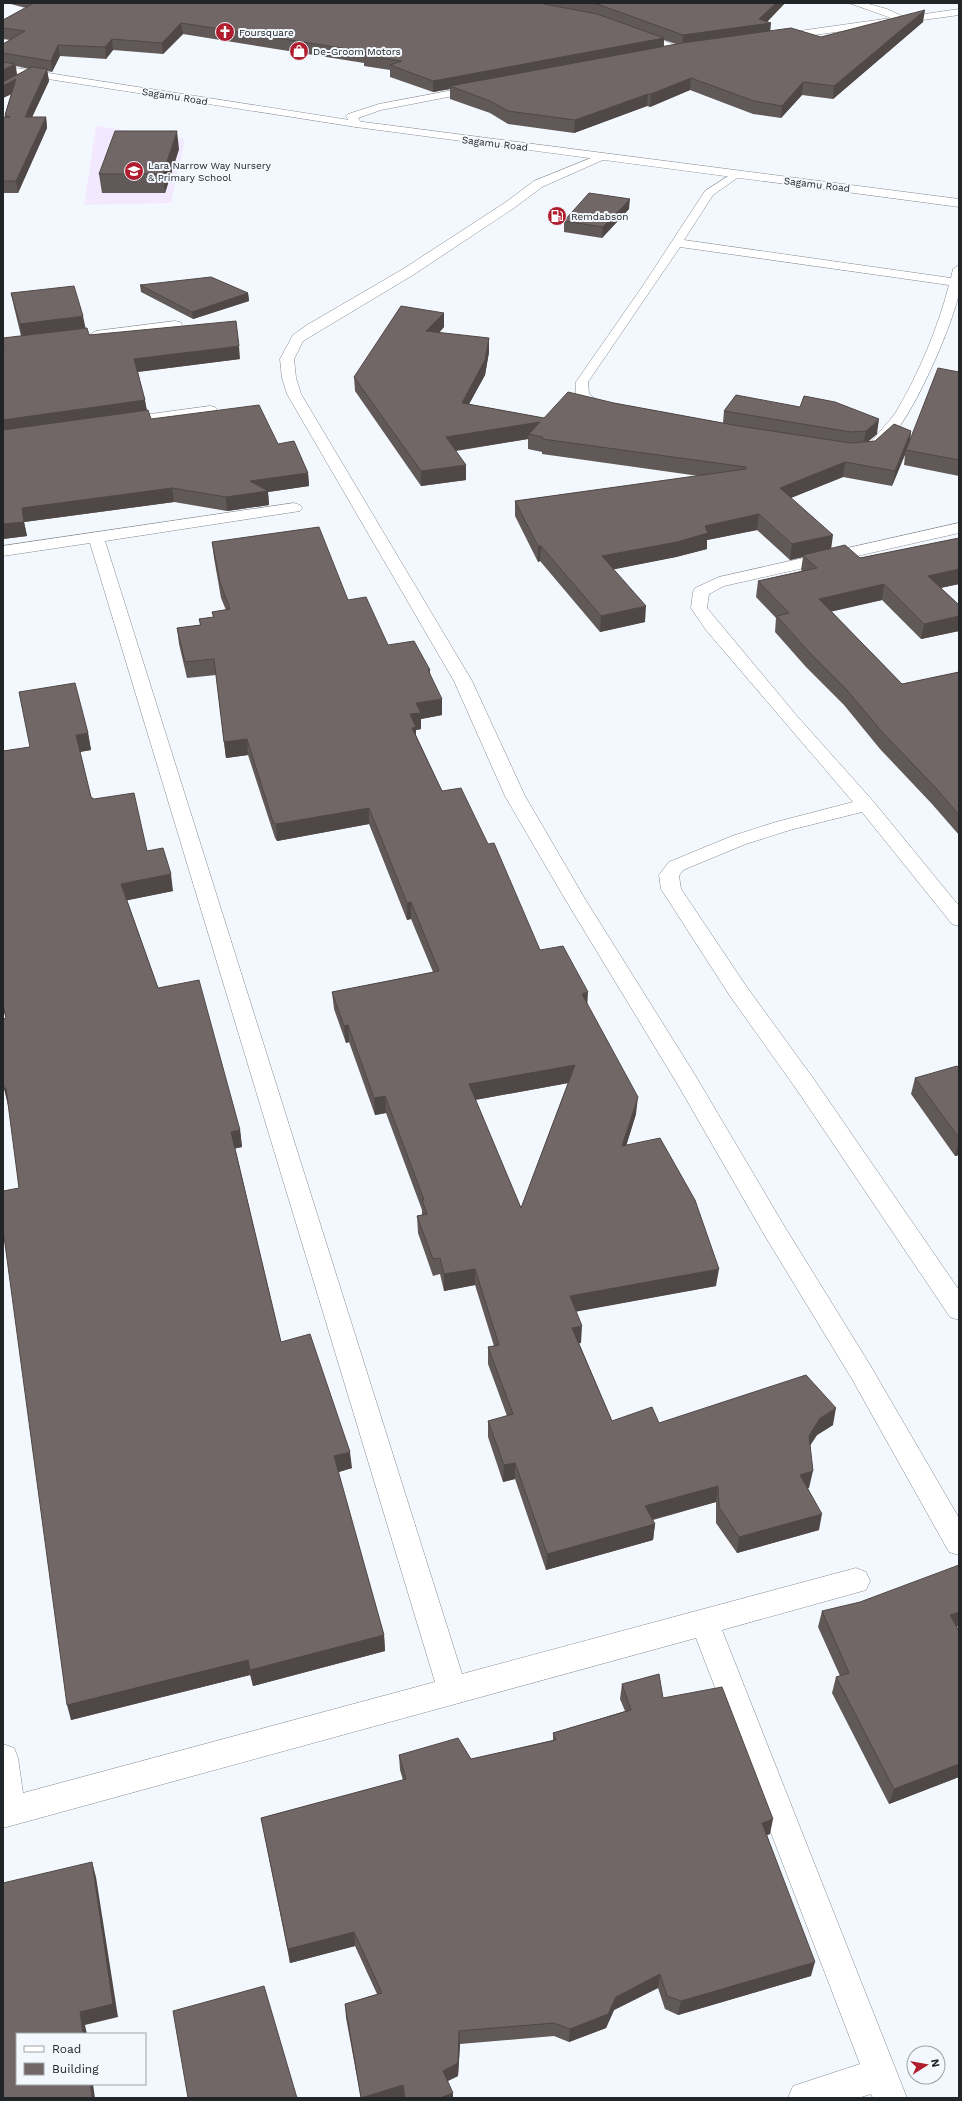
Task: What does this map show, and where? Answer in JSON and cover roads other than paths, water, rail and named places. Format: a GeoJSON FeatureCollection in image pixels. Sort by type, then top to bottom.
{"type":"FeatureCollection","features":[{"type":"Feature","properties":{"kind":"main road"},"geometry":{"type":"LineString","coordinates":[[854,3],[883,11],[902,20]]}},
{"type":"Feature","properties":{"kind":"main road"},"geometry":{"type":"LineString","coordinates":[[915,10],[927,16]]}},
{"type":"Feature","properties":{"kind":"main road"},"geometry":{"type":"LineString","coordinates":[[768,38],[959,12]]}},
{"type":"Feature","properties":{"kind":"main road"},"geometry":{"type":"LineString","coordinates":[[624,28],[685,50],[659,54]]}},
{"type":"Feature","properties":{"kind":"main road","name":"Sagamu Road"},"geometry":{"type":"LineString","coordinates":[[3,64],[33,73]]}},
{"type":"Feature","properties":{"kind":"main road","name":"Sagamu Road"},"geometry":{"type":"LineString","coordinates":[[3,68],[356,124],[601,157],[959,202]]}},
{"type":"Feature","properties":{"kind":"main road"},"geometry":{"type":"LineString","coordinates":[[356,124],[352,116],[379,107],[491,86]]}},
{"type":"Feature","properties":{"kind":"main road"},"geometry":{"type":"LineString","coordinates":[[601,157],[538,184],[510,205],[414,268],[312,328],[298,338],[291,349],[287,360],[289,378],[294,394],[305,414],[391,556],[463,681],[515,796],[579,906],[688,1081],[774,1230],[861,1372],[959,1543]]}},
{"type":"Feature","properties":{"kind":"main road"},"geometry":{"type":"LineString","coordinates":[[81,336],[175,325]]}},
{"type":"Feature","properties":{"kind":"main road"},"geometry":{"type":"LineString","coordinates":[[110,424],[210,410]]}},
{"type":"Feature","properties":{"kind":"main road"},"geometry":{"type":"LineString","coordinates":[[3,552],[294,508]]}},
{"type":"Feature","properties":{"kind":"main road"},"geometry":{"type":"LineString","coordinates":[[959,528],[719,582],[701,592],[699,608],[712,626],[752,671],[791,720],[866,805],[959,919]]}},
{"type":"Feature","properties":{"kind":"main road"},"geometry":{"type":"LineString","coordinates":[[96,538],[453,1691]]}},
{"type":"Feature","properties":{"kind":"main road"},"geometry":{"type":"LineString","coordinates":[[866,805],[783,826],[738,840],[691,859],[676,866],[669,875],[671,889],[738,991],[805,1084],[959,1310]]}},
{"type":"Feature","properties":{"kind":"main road"},"geometry":{"type":"LineString","coordinates":[[3,1758],[6,1813],[856,1581]]}},
{"type":"Feature","properties":{"kind":"main road"},"geometry":{"type":"LineString","coordinates":[[704,1622],[885,2086],[805,2098]]}},
{"type":"Feature","properties":{"kind":"lane"},"geometry":{"type":"LineString","coordinates":[[621,413],[593,404],[583,396],[582,382],[678,243],[709,193],[736,174]]}},
{"type":"Feature","properties":{"kind":"lane"},"geometry":{"type":"LineString","coordinates":[[678,243],[956,282]]}},
{"type":"Feature","properties":{"kind":"lane"},"geometry":{"type":"LineString","coordinates":[[862,452],[868,451],[881,442],[898,420],[917,386],[956,282],[959,268]]}},
{"type":"Feature","properties":{"kind":"place","name":"Foursquare"},"geometry":{"type":"Point","coordinates":[225,32]}},
{"type":"Feature","properties":{"kind":"place","name":"De-Groom Motors"},"geometry":{"type":"Point","coordinates":[299,51]}},
{"type":"Feature","properties":{"kind":"place","name":"Lara Narrow Way Nursery & Primary School"},"geometry":{"type":"Point","coordinates":[134,171]}},
{"type":"Feature","properties":{"kind":"place","name":"Remdabson"},"geometry":{"type":"Point","coordinates":[557,216]}}]}
